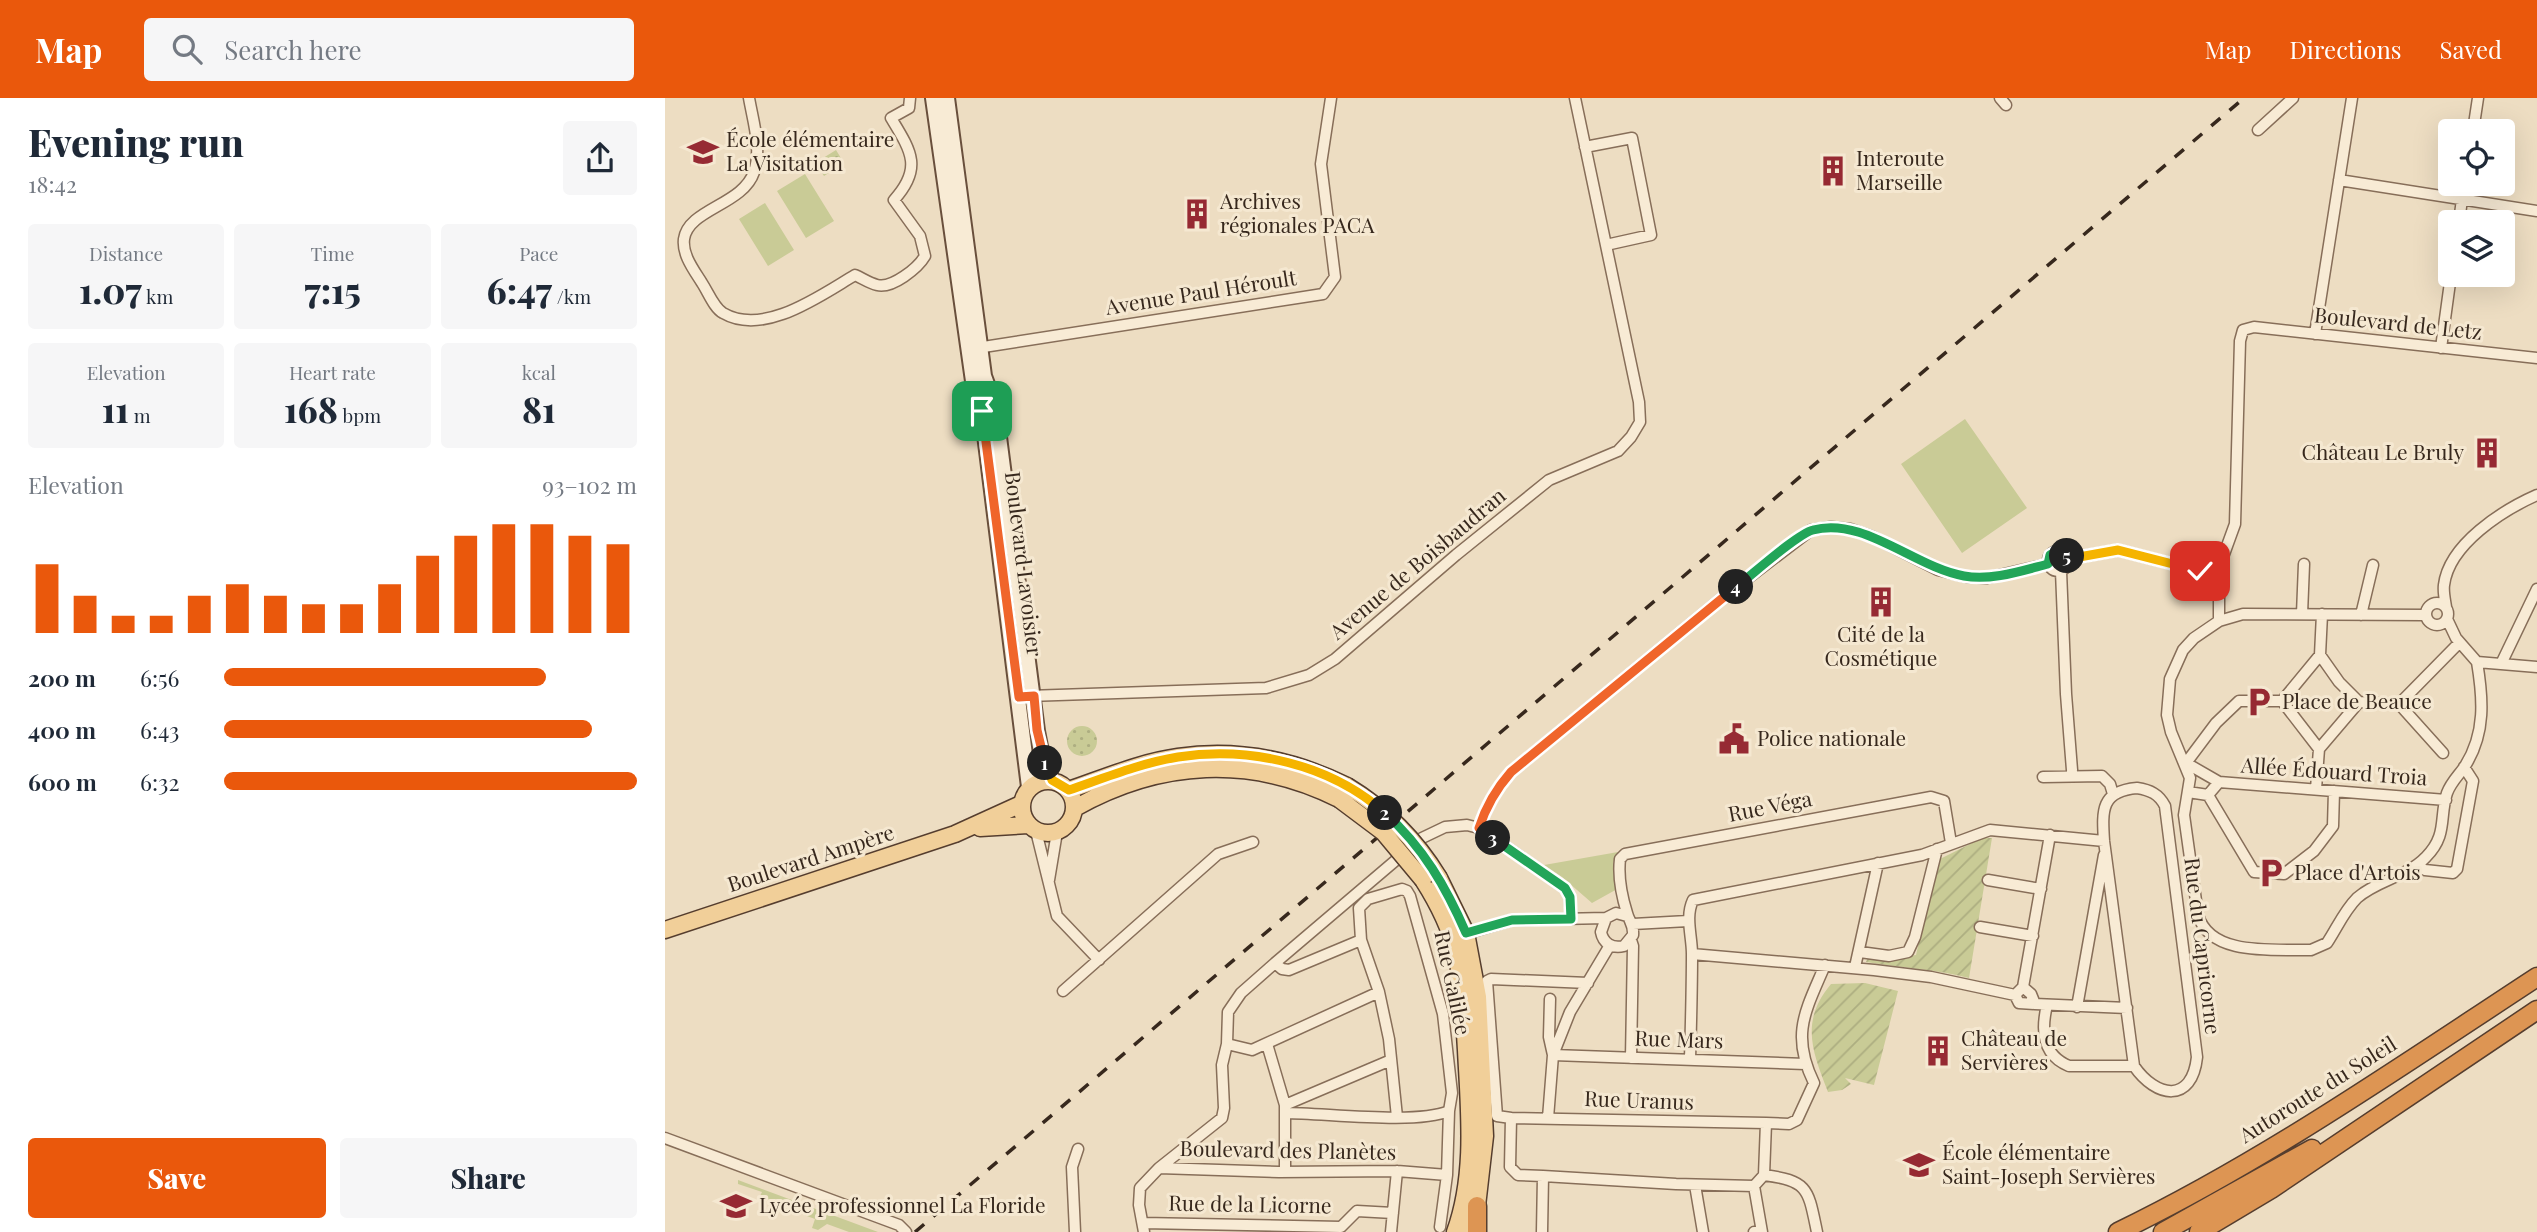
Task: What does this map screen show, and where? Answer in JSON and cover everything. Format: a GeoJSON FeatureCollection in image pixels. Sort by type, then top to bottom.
{"type":"FeatureCollection","features":[{"type":"Feature","properties":{"kind":"highway","name":"Autoroute du Soleil"},"geometry":{"type":"LineString","coordinates":[[2118,1232],[2199,1190],[2262,1153],[2537,977]]}},
{"type":"Feature","properties":{"kind":"highway"},"geometry":{"type":"LineString","coordinates":[[2199,1232],[2271,1189],[2537,1010]]}},
{"type":"Feature","properties":{"kind":"highway"},"geometry":{"type":"LineString","coordinates":[[2163,1232],[2416,1090]]}},
{"type":"Feature","properties":{"kind":"highway"},"geometry":{"type":"LineString","coordinates":[[1477,1206],[1477,1232]]}},
{"type":"Feature","properties":{"kind":"main road"},"geometry":{"type":"LineString","coordinates":[[1069,790],[1148,764],[1205,754],[1272,759],[1296,764],[1343,792]]}},
{"type":"Feature","properties":{"kind":"main road"},"geometry":{"type":"LineString","coordinates":[[1075,808],[1098,794],[1155,776],[1204,768],[1252,770],[1367,799],[1398,824],[1429,860],[1431,879],[1459,936],[1478,997],[1485,1124],[1477,1206],[1454,1230]]}},
{"type":"Feature","properties":{"kind":"main road"},"geometry":{"type":"LineString","coordinates":[[1052,780],[1069,790],[1074,798],[1075,808],[1066,827],[1057,832],[1046,833],[1032,828],[1023,815],[1021,804],[1029,787],[1040,781],[1052,780]]}},
{"type":"Feature","properties":{"kind":"main road","name":"Boulevard Ampère"},"geometry":{"type":"LineString","coordinates":[[665,930],[971,828],[1021,804]]}},
{"type":"Feature","properties":{"kind":"main road","name":"Boulevard Ampère"},"geometry":{"type":"LineString","coordinates":[[971,828],[1032,828]]}},
{"type":"Feature","properties":{"kind":"main road"},"geometry":{"type":"LineString","coordinates":[[1454,1230],[1467,1171],[1469,1111],[1459,936]]}},
{"type":"Feature","properties":{"kind":"street"},"geometry":{"type":"LineString","coordinates":[[749,98],[756,140],[755,171],[739,193],[689,224],[684,240],[686,256],[720,312],[743,321],[796,310],[855,275],[878,285],[888,285],[920,264],[925,256],[920,236],[894,200],[907,186],[911,172],[911,152],[891,118],[909,108],[910,98]]}},
{"type":"Feature","properties":{"kind":"street","name":"Boulevard Lavoisier"},"geometry":{"type":"LineString","coordinates":[[933,98],[974,349]]}},
{"type":"Feature","properties":{"kind":"street","name":"Boulevard Lavoisier"},"geometry":{"type":"LineString","coordinates":[[947,98],[974,349],[972,381],[982,411],[1027,696],[1042,757],[1052,780]]}},
{"type":"Feature","properties":{"kind":"street","name":"Avenue Paul Héroult"},"geometry":{"type":"LineString","coordinates":[[974,349],[1323,294],[1335,277],[1321,164],[1331,98]]}},
{"type":"Feature","properties":{"kind":"street","name":"Avenue de Boisbaudran"},"geometry":{"type":"LineString","coordinates":[[1027,696],[1266,688],[1308,675],[1335,659],[1455,555],[1549,480],[1618,451],[1632,437],[1640,422],[1640,402],[1575,98]]}},
{"type":"Feature","properties":{"kind":"street"},"geometry":{"type":"LineString","coordinates":[[2258,130],[2293,98]]}},
{"type":"Feature","properties":{"kind":"street"},"geometry":{"type":"LineString","coordinates":[[2315,334],[2352,98]]}},
{"type":"Feature","properties":{"kind":"street"},"geometry":{"type":"LineString","coordinates":[[2475,119],[2478,98]]}},
{"type":"Feature","properties":{"kind":"street"},"geometry":{"type":"LineString","coordinates":[[1585,147],[1632,138],[1651,235],[1606,245]]}},
{"type":"Feature","properties":{"kind":"street"},"geometry":{"type":"LineString","coordinates":[[2339,180],[2537,211]]}},
{"type":"Feature","properties":{"kind":"street"},"geometry":{"type":"LineString","coordinates":[[2461,210],[2463,196]]}},
{"type":"Feature","properties":{"kind":"street"},"geometry":{"type":"LineString","coordinates":[[2441,348],[2449,287]]}},
{"type":"Feature","properties":{"kind":"street","name":"Boulevard de Letz"},"geometry":{"type":"LineString","coordinates":[[2068,559],[2118,550],[2200,571],[2211,569],[2223,557],[2235,524],[2240,341],[2243,330],[2254,327],[2537,358]]}},
{"type":"Feature","properties":{"kind":"street"},"geometry":{"type":"LineString","coordinates":[[2458,640],[2427,621],[2425,615],[2430,604],[2444,587],[2454,560],[2482,527],[2504,511],[2537,495]]}},
{"type":"Feature","properties":{"kind":"street"},"geometry":{"type":"LineString","coordinates":[[1479,828],[1490,801],[1511,772],[1722,598],[1811,530],[1850,528],[1938,570],[1966,577],[1987,578],[2048,564]]}},
{"type":"Feature","properties":{"kind":"street"},"geometry":{"type":"LineString","coordinates":[[2057,551],[2063,552],[2068,559],[2068,565],[2061,571],[2054,571],[2048,564],[2050,555],[2057,551]]}},
{"type":"Feature","properties":{"kind":"street"},"geometry":{"type":"LineString","coordinates":[[2302,614],[2304,564]]}},
{"type":"Feature","properties":{"kind":"street"},"geometry":{"type":"LineString","coordinates":[[2361,615],[2373,565]]}},
{"type":"Feature","properties":{"kind":"street"},"geometry":{"type":"LineString","coordinates":[[2061,571],[2072,770]]}},
{"type":"Feature","properties":{"kind":"street"},"geometry":{"type":"LineString","coordinates":[[2219,586],[2220,621]]}},
{"type":"Feature","properties":{"kind":"street"},"geometry":{"type":"LineString","coordinates":[[2425,615],[2243,614],[2220,621],[2194,638],[2183,650],[2170,679],[2167,715],[2190,778],[2184,815],[2198,915],[2201,926],[2210,936],[2236,947],[2311,950],[2321,948],[2355,900],[2418,866],[2437,843],[2444,820],[2446,800],[2454,778],[2464,767],[2479,734],[2483,713],[2477,662],[2458,640],[2447,619],[2444,587]]}},
{"type":"Feature","properties":{"kind":"street"},"geometry":{"type":"LineString","coordinates":[[2501,664],[2537,589]]}},
{"type":"Feature","properties":{"kind":"street"},"geometry":{"type":"LineString","coordinates":[[2430,604],[2435,602],[2446,607]]}},
{"type":"Feature","properties":{"kind":"street"},"geometry":{"type":"LineString","coordinates":[[2186,763],[2216,723],[2239,701],[2281,701],[2320,655],[2322,614]]}},
{"type":"Feature","properties":{"kind":"street"},"geometry":{"type":"LineString","coordinates":[[2438,626],[2447,619]]}},
{"type":"Feature","properties":{"kind":"street"},"geometry":{"type":"LineString","coordinates":[[2399,705],[2458,640]]}},
{"type":"Feature","properties":{"kind":"street"},"geometry":{"type":"LineString","coordinates":[[2320,655],[2339,682],[2359,702],[2399,705],[2442,753]]}},
{"type":"Feature","properties":{"kind":"street"},"geometry":{"type":"LineString","coordinates":[[2477,662],[2537,667]]}},
{"type":"Feature","properties":{"kind":"street","name":"Boulevard Lavoisier"},"geometry":{"type":"LineString","coordinates":[[1027,696],[1029,787]]}},
{"type":"Feature","properties":{"kind":"street"},"geometry":{"type":"LineString","coordinates":[[2281,701],[2319,749]]}},
{"type":"Feature","properties":{"kind":"street"},"geometry":{"type":"LineString","coordinates":[[2316,789],[2319,749],[2359,702]]}},
{"type":"Feature","properties":{"kind":"street","name":"Allée Édouard Troia"},"geometry":{"type":"LineString","coordinates":[[2186,763],[2219,782],[2446,800]]}},
{"type":"Feature","properties":{"kind":"street"},"geometry":{"type":"LineString","coordinates":[[2418,866],[2425,870],[2453,873],[2456,869],[2473,780],[2464,767]]}},
{"type":"Feature","properties":{"kind":"street"},"geometry":{"type":"LineString","coordinates":[[2043,777],[2102,776],[2113,793],[2105,804],[2102,822],[2134,1066],[2069,1066],[2059,1062],[2052,1057],[2046,1045],[2043,1024],[2047,1005]]}},
{"type":"Feature","properties":{"kind":"street","name":"Allée Édouard Troia"},"geometry":{"type":"LineString","coordinates":[[2208,795],[2219,782]]}},
{"type":"Feature","properties":{"kind":"street","name":"Rue du Capricorne"},"geometry":{"type":"LineString","coordinates":[[2113,793],[2126,789],[2149,789],[2165,806],[2197,1058],[2196,1071],[2189,1082],[2176,1090],[2155,1088],[2144,1081],[2134,1066]]}},
{"type":"Feature","properties":{"kind":"street"},"geometry":{"type":"LineString","coordinates":[[2188,792],[2208,795],[2255,872],[2284,874],[2314,851],[2333,826],[2334,790]]}},
{"type":"Feature","properties":{"kind":"street","name":"Rue Véga"},"geometry":{"type":"LineString","coordinates":[[1630,920],[1619,869],[1620,859],[1625,854],[1931,797],[1944,801],[1951,843]]}},
{"type":"Feature","properties":{"kind":"street"},"geometry":{"type":"LineString","coordinates":[[1159,1168],[1222,1118],[1222,1065],[1232,1003],[1422,838],[1445,827],[1467,825],[1479,828],[1565,888],[1570,897],[1571,919]]}},
{"type":"Feature","properties":{"kind":"street"},"geometry":{"type":"LineString","coordinates":[[1032,828],[1057,916],[1098,960]]}},
{"type":"Feature","properties":{"kind":"street"},"geometry":{"type":"LineString","coordinates":[[1690,1059],[1692,934],[1688,921],[1689,907],[1693,900],[1922,855],[1990,830],[2050,835],[2104,845]]}},
{"type":"Feature","properties":{"kind":"street"},"geometry":{"type":"LineString","coordinates":[[1048,887],[1057,832]]}},
{"type":"Feature","properties":{"kind":"street"},"geometry":{"type":"LineString","coordinates":[[2050,835],[2033,936],[2019,991],[2019,1003],[2127,1008]]}},
{"type":"Feature","properties":{"kind":"street"},"geometry":{"type":"LineString","coordinates":[[1063,991],[1218,854],[1253,842]]}},
{"type":"Feature","properties":{"kind":"street"},"geometry":{"type":"LineString","coordinates":[[2077,1007],[2104,845]]}},
{"type":"Feature","properties":{"kind":"street"},"geometry":{"type":"LineString","coordinates":[[1860,952],[1889,956],[1908,952],[1915,937],[1937,849]]}},
{"type":"Feature","properties":{"kind":"street"},"geometry":{"type":"LineString","coordinates":[[1856,967],[1878,863]]}},
{"type":"Feature","properties":{"kind":"street"},"geometry":{"type":"LineString","coordinates":[[1988,880],[2041,889]]}},
{"type":"Feature","properties":{"kind":"street","name":"Rue Galilée"},"geometry":{"type":"LineString","coordinates":[[1361,940],[1359,908],[1363,902],[1402,889],[1407,891],[1415,910],[1443,1014],[1452,1093],[1447,1174],[1454,1230]]}},
{"type":"Feature","properties":{"kind":"street"},"geometry":{"type":"LineString","coordinates":[[1459,936],[1512,920],[1606,918],[1616,913],[1630,920],[1688,921]]}},
{"type":"Feature","properties":{"kind":"street"},"geometry":{"type":"LineString","coordinates":[[1602,936],[1601,927],[1606,918]]}},
{"type":"Feature","properties":{"kind":"street"},"geometry":{"type":"LineString","coordinates":[[1571,919],[1587,925],[1610,945],[1619,947],[1631,940]]}},
{"type":"Feature","properties":{"kind":"street"},"geometry":{"type":"LineString","coordinates":[[1630,920],[1631,1058]]}},
{"type":"Feature","properties":{"kind":"street"},"geometry":{"type":"LineString","coordinates":[[1980,927],[2033,936]]}},
{"type":"Feature","properties":{"kind":"street"},"geometry":{"type":"LineString","coordinates":[[1275,963],[1282,970],[1289,970],[1361,940],[1379,992],[1389,1039],[1397,1117]]}},
{"type":"Feature","properties":{"kind":"street"},"geometry":{"type":"LineString","coordinates":[[1548,1118],[1553,1055],[1570,1012],[1610,945]]}},
{"type":"Feature","properties":{"kind":"street"},"geometry":{"type":"LineString","coordinates":[[1692,954],[1856,967],[2019,991]]}},
{"type":"Feature","properties":{"kind":"street"},"geometry":{"type":"LineString","coordinates":[[1805,1064],[1802,1052],[1803,1019],[1811,993],[1825,965]]}},
{"type":"Feature","properties":{"kind":"street"},"geometry":{"type":"LineString","coordinates":[[1588,983],[1487,981],[1497,1116],[1511,1118],[1510,1167],[1518,1175],[1754,1186],[1764,1175],[1766,1124]]}},
{"type":"Feature","properties":{"kind":"street"},"geometry":{"type":"LineString","coordinates":[[1227,1044],[1252,1050],[1379,992]]}},
{"type":"Feature","properties":{"kind":"street"},"geometry":{"type":"LineString","coordinates":[[1550,999],[1549,1037],[1553,1055]]}},
{"type":"Feature","properties":{"kind":"street"},"geometry":{"type":"LineString","coordinates":[[1268,1044],[1285,1109],[1285,1172]]}},
{"type":"Feature","properties":{"kind":"street","name":"Rue Mars"},"geometry":{"type":"LineString","coordinates":[[1553,1055],[1805,1064]]}},
{"type":"Feature","properties":{"kind":"street"},"geometry":{"type":"LineString","coordinates":[[1285,1109],[1391,1060]]}},
{"type":"Feature","properties":{"kind":"street","name":"Rue Uranus"},"geometry":{"type":"LineString","coordinates":[[1511,1118],[1789,1124],[1797,1120],[1814,1083],[1805,1064]]}},
{"type":"Feature","properties":{"kind":"street"},"geometry":{"type":"LineString","coordinates":[[1285,1109],[1397,1117],[1437,1116],[1449,1111]]}},
{"type":"Feature","properties":{"kind":"street"},"geometry":{"type":"LineString","coordinates":[[665,1138],[899,1225],[906,1232]]}},
{"type":"Feature","properties":{"kind":"street"},"geometry":{"type":"LineString","coordinates":[[1075,1232],[1072,1167],[1078,1149]]}},
{"type":"Feature","properties":{"kind":"street","name":"Boulevard des Planètes"},"geometry":{"type":"LineString","coordinates":[[1143,1227],[1139,1206],[1140,1188],[1159,1168],[1447,1174]]}},
{"type":"Feature","properties":{"kind":"street"},"geometry":{"type":"LineString","coordinates":[[1391,1232],[1397,1171]]}},
{"type":"Feature","properties":{"kind":"street"},"geometry":{"type":"LineString","coordinates":[[1764,1175],[1787,1178],[1801,1184],[1811,1204],[1817,1232]]}},
{"type":"Feature","properties":{"kind":"street"},"geometry":{"type":"LineString","coordinates":[[1542,1232],[1543,1176]]}},
{"type":"Feature","properties":{"kind":"street"},"geometry":{"type":"LineString","coordinates":[[1695,1185],[1703,1232]]}},
{"type":"Feature","properties":{"kind":"street"},"geometry":{"type":"LineString","coordinates":[[1754,1186],[1762,1232],[1754,1232]]}},
{"type":"Feature","properties":{"kind":"street","name":"Rue de la Licorne"},"geometry":{"type":"LineString","coordinates":[[1143,1227],[1341,1227],[1357,1211],[1393,1213]]}},
{"type":"Feature","properties":{"kind":"green space"},"geometry":{"type":"Polygon","coordinates":[[[836,150],[844,163],[824,176],[815,163],[836,150]]]}},
{"type":"Feature","properties":{"kind":"green space"},"geometry":{"type":"Polygon","coordinates":[[[805,174],[834,221],[806,238],[777,191],[805,174]]]}},
{"type":"Feature","properties":{"kind":"green space"},"geometry":{"type":"Polygon","coordinates":[[[765,203],[794,250],[768,266],[739,219],[765,203]]]}},
{"type":"Feature","properties":{"kind":"green space"},"geometry":{"type":"Polygon","coordinates":[[[1965,419],[2027,508],[1962,553],[1901,464],[1965,419]]]}},
{"type":"Feature","properties":{"kind":"green space"},"geometry":{"type":"Polygon","coordinates":[[[1082,726],[1093,730],[1097,741],[1093,752],[1082,756],[1071,752],[1067,741],[1071,730],[1082,726]]]}},
{"type":"Feature","properties":{"kind":"green space"},"geometry":{"type":"Polygon","coordinates":[[[1982,838],[1992,838],[1969,978],[1866,962],[1868,957],[1916,955],[1938,860],[1982,838]]]}},
{"type":"Feature","properties":{"kind":"green space"},"geometry":{"type":"Polygon","coordinates":[[[1618,852],[1613,863],[1619,888],[1592,903],[1544,865],[1618,852]]]}},
{"type":"Feature","properties":{"kind":"green space"},"geometry":{"type":"Polygon","coordinates":[[[1865,983],[1898,991],[1874,1085],[1845,1078],[1851,1084],[1842,1090],[1828,1092],[1814,1050],[1812,1024],[1815,1011],[1831,984],[1865,983]]]}},
{"type":"Feature","properties":{"kind":"green space"},"geometry":{"type":"Polygon","coordinates":[[[738,1180],[878,1232],[849,1232],[827,1224],[818,1230],[812,1228],[815,1219],[759,1198],[762,1192],[738,1184],[738,1180]]]}},
{"type":"Feature","properties":{"kind":"railway"},"geometry":{"type":"LineString","coordinates":[[915,1232],[2244,98]]}},
{"type":"Feature","properties":{"kind":"place","name":"École élémentaire La Visitation"},"geometry":{"type":"Point","coordinates":[703,152]}},
{"type":"Feature","properties":{"kind":"place","name":"Interoute Marseille"},"geometry":{"type":"Point","coordinates":[1833,171]}},
{"type":"Feature","properties":{"kind":"place","name":"Archives régionales PACA"},"geometry":{"type":"Point","coordinates":[1197,214]}},
{"type":"Feature","properties":{"kind":"place","name":"Château Le Bruly"},"geometry":{"type":"Point","coordinates":[2487,453]}},
{"type":"Feature","properties":{"kind":"place","name":"Cité de la Cosmétique"},"geometry":{"type":"Point","coordinates":[1881,602]}},
{"type":"Feature","properties":{"kind":"place","name":"Place de Beauce"},"geometry":{"type":"Point","coordinates":[2259,702]}},
{"type":"Feature","properties":{"kind":"place","name":"Police nationale"},"geometry":{"type":"Point","coordinates":[1734,739]}},
{"type":"Feature","properties":{"kind":"place","name":"Place d'Artois"},"geometry":{"type":"Point","coordinates":[2271,873]}},
{"type":"Feature","properties":{"kind":"place","name":"Château de Servières"},"geometry":{"type":"Point","coordinates":[1938,1051]}},
{"type":"Feature","properties":{"kind":"place","name":"École élémentaire Saint-Joseph Servières"},"geometry":{"type":"Point","coordinates":[1919,1165]}},
{"type":"Feature","properties":{"kind":"place","name":"Lycée professionnel La Floride"},"geometry":{"type":"Point","coordinates":[736,1206]}},
{"type":"Feature","properties":{"kind":"route"},"geometry":{"type":"LineString","coordinates":[[982,411],[1019,697],[1034,696],[1042,757],[1052,780],[1062,783],[1069,790],[1148,764],[1205,754],[1255,756],[1296,764],[1347,786],[1398,824],[1429,860],[1466,933],[1512,920],[1571,919],[1570,897],[1565,888],[1479,828],[1484,812],[1499,786],[1511,772],[1570,723],[1811,530],[1850,528],[1938,570],[1966,577],[1987,578],[2048,564],[2050,555],[2057,551],[2066,554],[2068,559],[2118,550],[2200,571]]}}]}
